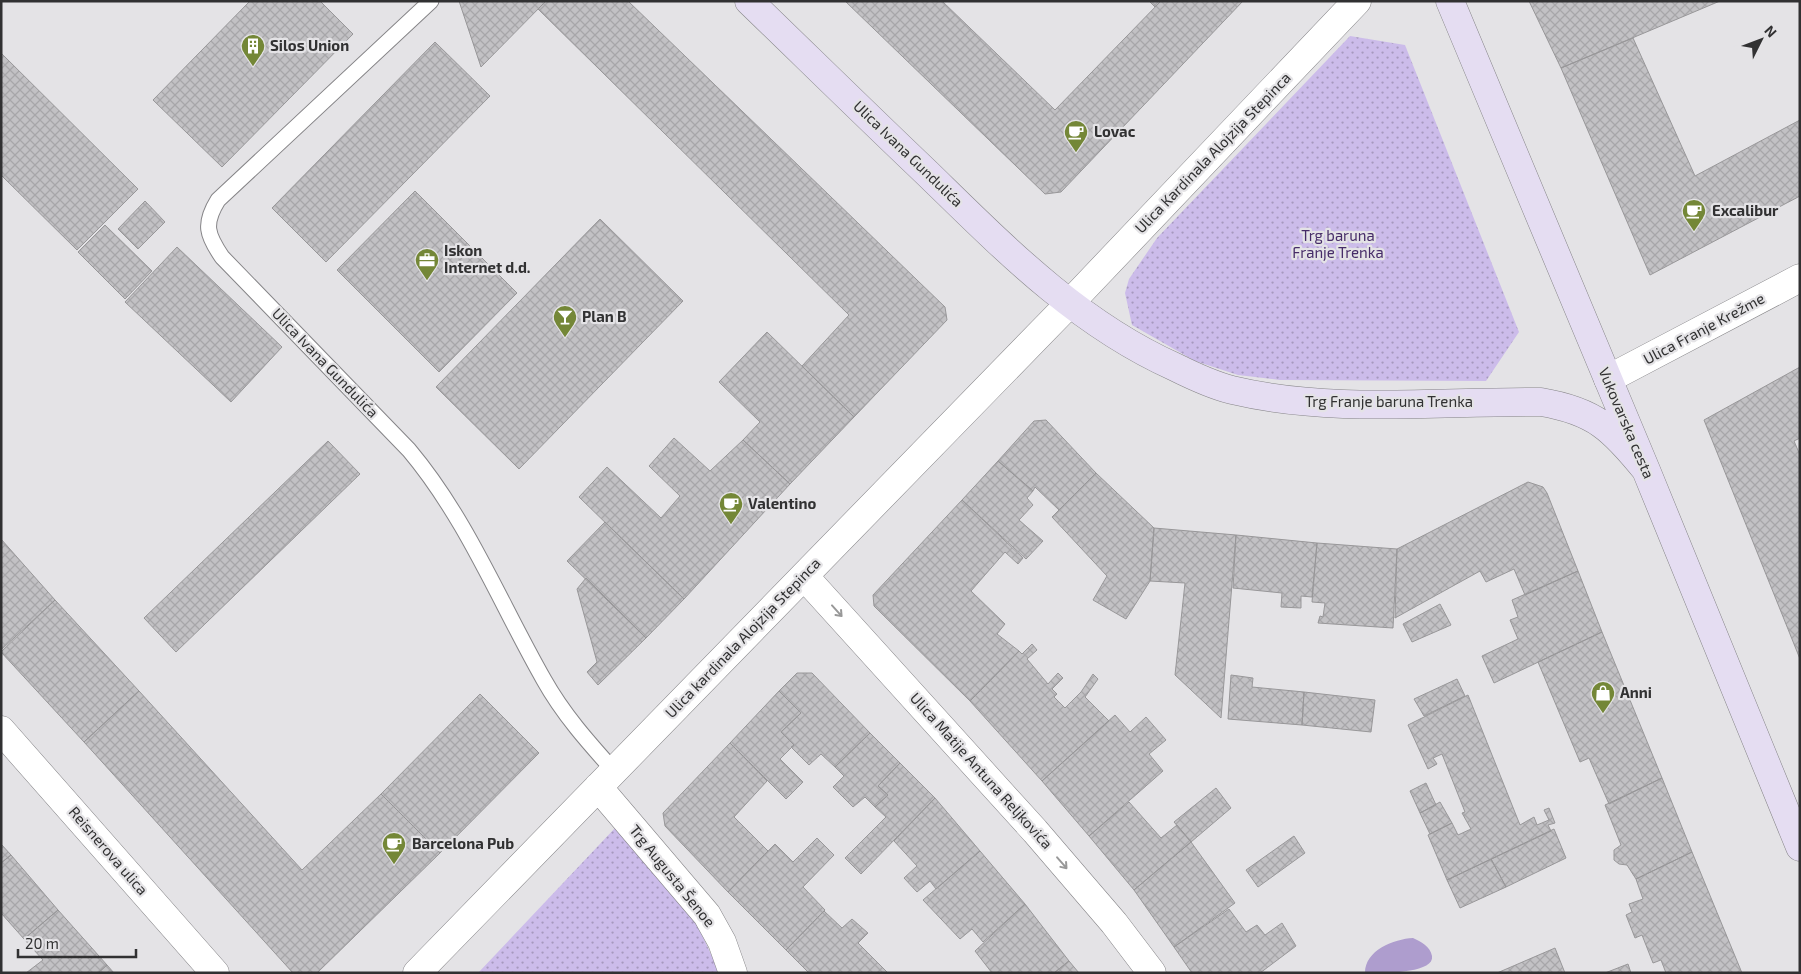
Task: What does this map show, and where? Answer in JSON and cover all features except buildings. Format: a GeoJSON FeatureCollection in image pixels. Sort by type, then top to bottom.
{"type":"FeatureCollection","features":[{"type":"Feature","properties":{"kind":"main road","name":"Ulica Ivana Gundulića"},"geometry":{"type":"LineString","coordinates":[[749,1],[1018,262],[1069,304]]}},
{"type":"Feature","properties":{"kind":"main road","name":"Vukovarska cesta"},"geometry":{"type":"LineString","coordinates":[[1450,1],[1646,470],[1800,847]]}},
{"type":"Feature","properties":{"kind":"main road","name":"Trg Franje baruna Trenka"},"geometry":{"type":"LineString","coordinates":[[1069,304],[1152,357],[1198,378],[1229,389],[1303,402],[1376,405],[1541,402],[1580,410],[1601,422],[1646,470]]}},
{"type":"Feature","properties":{"kind":"street","name":"Ulica Kardinala Alojzija Stepinca"},"geometry":{"type":"LineString","coordinates":[[1069,304],[1357,1]]}},
{"type":"Feature","properties":{"kind":"street","name":"Ulica Franje Krežme"},"geometry":{"type":"LineString","coordinates":[[1608,379],[1800,278]]}},
{"type":"Feature","properties":{"kind":"street","name":"Ulica kardinala Alojzija Stepinca"},"geometry":{"type":"LineString","coordinates":[[417,973],[1069,304]]}},
{"type":"Feature","properties":{"kind":"street","name":"Ulica Matije Antuna Reljkovića"},"geometry":{"type":"LineString","coordinates":[[804,576],[1041,838],[1114,923],[1152,973]]}},
{"type":"Feature","properties":{"kind":"street","name":"Reisnerova ulica"},"geometry":{"type":"LineString","coordinates":[[1,730],[214,973]]}},
{"type":"Feature","properties":{"kind":"street","name":"Trg Augusta Šenoe"},"geometry":{"type":"LineString","coordinates":[[606,779],[707,915],[722,942],[733,973]]}},
{"type":"Feature","properties":{"kind":"lane","name":"Ulica Ivana Gundulića"},"geometry":{"type":"LineString","coordinates":[[431,1],[218,200],[208,223],[210,240],[222,257],[409,450],[432,477],[464,529],[544,682],[575,727],[606,779]]}},
{"type":"Feature","properties":{"kind":"green space","name":"Trg baruna Franje Trenka"},"geometry":{"type":"Polygon","coordinates":[[[1350,36],[1405,45],[1519,332],[1486,381],[1280,380],[1238,375],[1195,361],[1132,325],[1125,293],[1129,279],[1157,238],[1350,36]]]}},
{"type":"Feature","properties":{"kind":"green space"},"geometry":{"type":"Polygon","coordinates":[[[616,827],[690,910],[720,973],[478,973],[616,827]]]}},
{"type":"Feature","properties":{"kind":"shaded area"},"geometry":{"type":"Polygon","coordinates":[[[1413,938],[1425,945],[1429,950],[1432,956],[1431,962],[1425,966],[1405,971],[1365,973],[1366,965],[1375,952],[1389,943],[1413,938]]]}},
{"type":"Feature","properties":{"kind":"place","name":"Silos Union"},"geometry":{"type":"Point","coordinates":[253,67]}},
{"type":"Feature","properties":{"kind":"place","name":"Lovac"},"geometry":{"type":"Point","coordinates":[1076,153]}},
{"type":"Feature","properties":{"kind":"place","name":"Excalibur"},"geometry":{"type":"Point","coordinates":[1694,232]}},
{"type":"Feature","properties":{"kind":"place","name":"Iskon Internet d.d."},"geometry":{"type":"Point","coordinates":[427,281]}},
{"type":"Feature","properties":{"kind":"place","name":"Plan B"},"geometry":{"type":"Point","coordinates":[565,338]}},
{"type":"Feature","properties":{"kind":"place","name":"Valentino"},"geometry":{"type":"Point","coordinates":[731,525]}},
{"type":"Feature","properties":{"kind":"place","name":"Anni"},"geometry":{"type":"Point","coordinates":[1603,714]}},
{"type":"Feature","properties":{"kind":"place","name":"Barcelona Pub"},"geometry":{"type":"Point","coordinates":[394,865]}}]}
